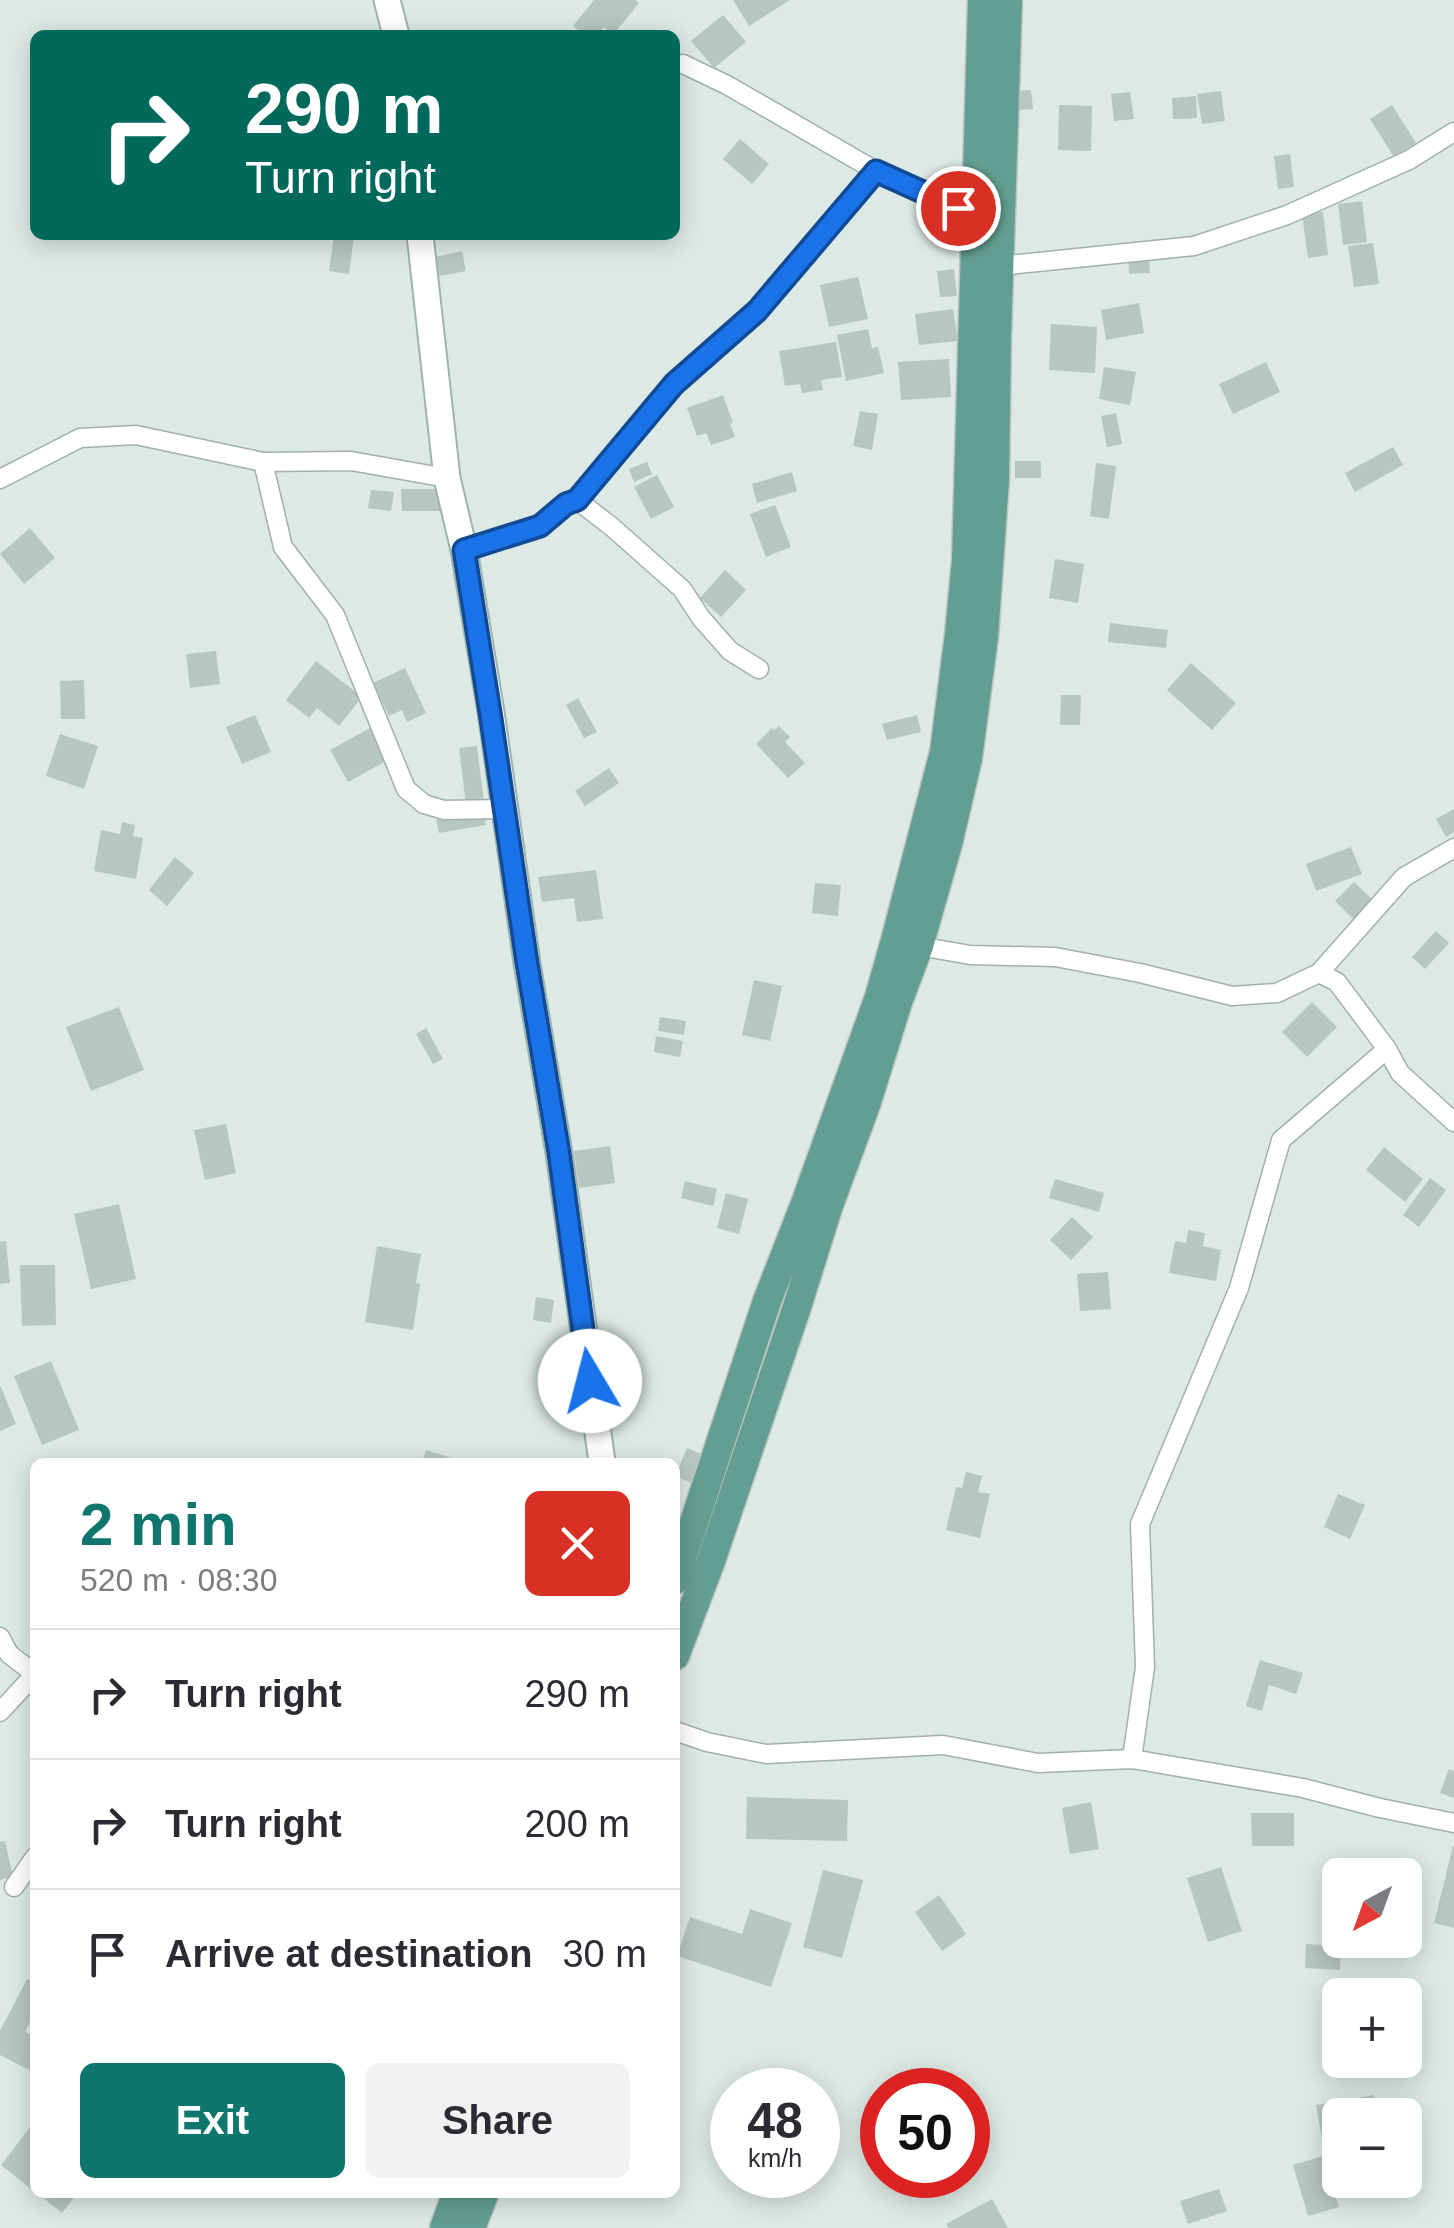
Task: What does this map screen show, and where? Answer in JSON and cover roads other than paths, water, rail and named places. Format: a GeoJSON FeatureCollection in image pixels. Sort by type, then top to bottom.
{"type":"FeatureCollection","features":[{"type":"Feature","properties":{"kind":"main road"},"geometry":{"type":"LineString","coordinates":[[387,0],[395,30]]}},
{"type":"Feature","properties":{"kind":"main road"},"geometry":{"type":"LineString","coordinates":[[680,1564],[767,1301],[879,997],[944,752],[966,560],[982,0]]}},
{"type":"Feature","properties":{"kind":"main road"},"geometry":{"type":"LineString","coordinates":[[680,1642],[919,946],[968,758],[984,637],[995,479],[1008,0]]}},
{"type":"Feature","properties":{"kind":"main road"},"geometry":{"type":"LineString","coordinates":[[421,240],[448,478],[464,550],[559,1153],[601,1458]]}},
{"type":"Feature","properties":{"kind":"main road"},"geometry":{"type":"LineString","coordinates":[[708,1476],[736,1484]]}},
{"type":"Feature","properties":{"kind":"main road"},"geometry":{"type":"LineString","coordinates":[[444,2228],[455,2198]]}},
{"type":"Feature","properties":{"kind":"main road"},"geometry":{"type":"LineString","coordinates":[[470,2228],[482,2198]]}},
{"type":"Feature","properties":{"kind":"street"},"geometry":{"type":"LineString","coordinates":[[684,64],[876,171],[977,216]]}},
{"type":"Feature","properties":{"kind":"street"},"geometry":{"type":"LineString","coordinates":[[999,266],[1194,246],[1287,216],[1410,160],[1454,132]]}},
{"type":"Feature","properties":{"kind":"street"},"geometry":{"type":"LineString","coordinates":[[464,550],[540,526],[566,504],[577,500],[674,384],[757,311],[876,171]]}},
{"type":"Feature","properties":{"kind":"street"},"geometry":{"type":"LineString","coordinates":[[0,479],[80,438],[136,435],[263,462],[351,461],[448,478]]}},
{"type":"Feature","properties":{"kind":"street"},"geometry":{"type":"LineString","coordinates":[[263,462],[283,548],[336,615],[406,789],[424,804],[444,810],[504,808]]}},
{"type":"Feature","properties":{"kind":"street"},"geometry":{"type":"LineString","coordinates":[[577,500],[682,589],[700,618],[730,652],[759,670]]}},
{"type":"Feature","properties":{"kind":"street"},"geometry":{"type":"LineString","coordinates":[[919,946],[970,956],[1055,956],[1232,996],[1277,992],[1319,973],[1404,877],[1454,848]]}},
{"type":"Feature","properties":{"kind":"street"},"geometry":{"type":"LineString","coordinates":[[1319,973],[1338,982],[1387,1049],[1400,1074],[1454,1122]]}},
{"type":"Feature","properties":{"kind":"street"},"geometry":{"type":"LineString","coordinates":[[1132,1759],[1144,1666],[1140,1524],[1239,1288],[1281,1140],[1387,1049]]}},
{"type":"Feature","properties":{"kind":"street"},"geometry":{"type":"LineString","coordinates":[[0,1637],[10,1654],[30,1672]]}},
{"type":"Feature","properties":{"kind":"street"},"geometry":{"type":"LineString","coordinates":[[0,1712],[30,1681]]}},
{"type":"Feature","properties":{"kind":"street"},"geometry":{"type":"LineString","coordinates":[[680,1734],[766,1754],[942,1745],[1038,1763],[1132,1759],[1303,1788],[1454,1823]]}},
{"type":"Feature","properties":{"kind":"street"},"geometry":{"type":"LineString","coordinates":[[14,1887],[30,1864]]}}]}
